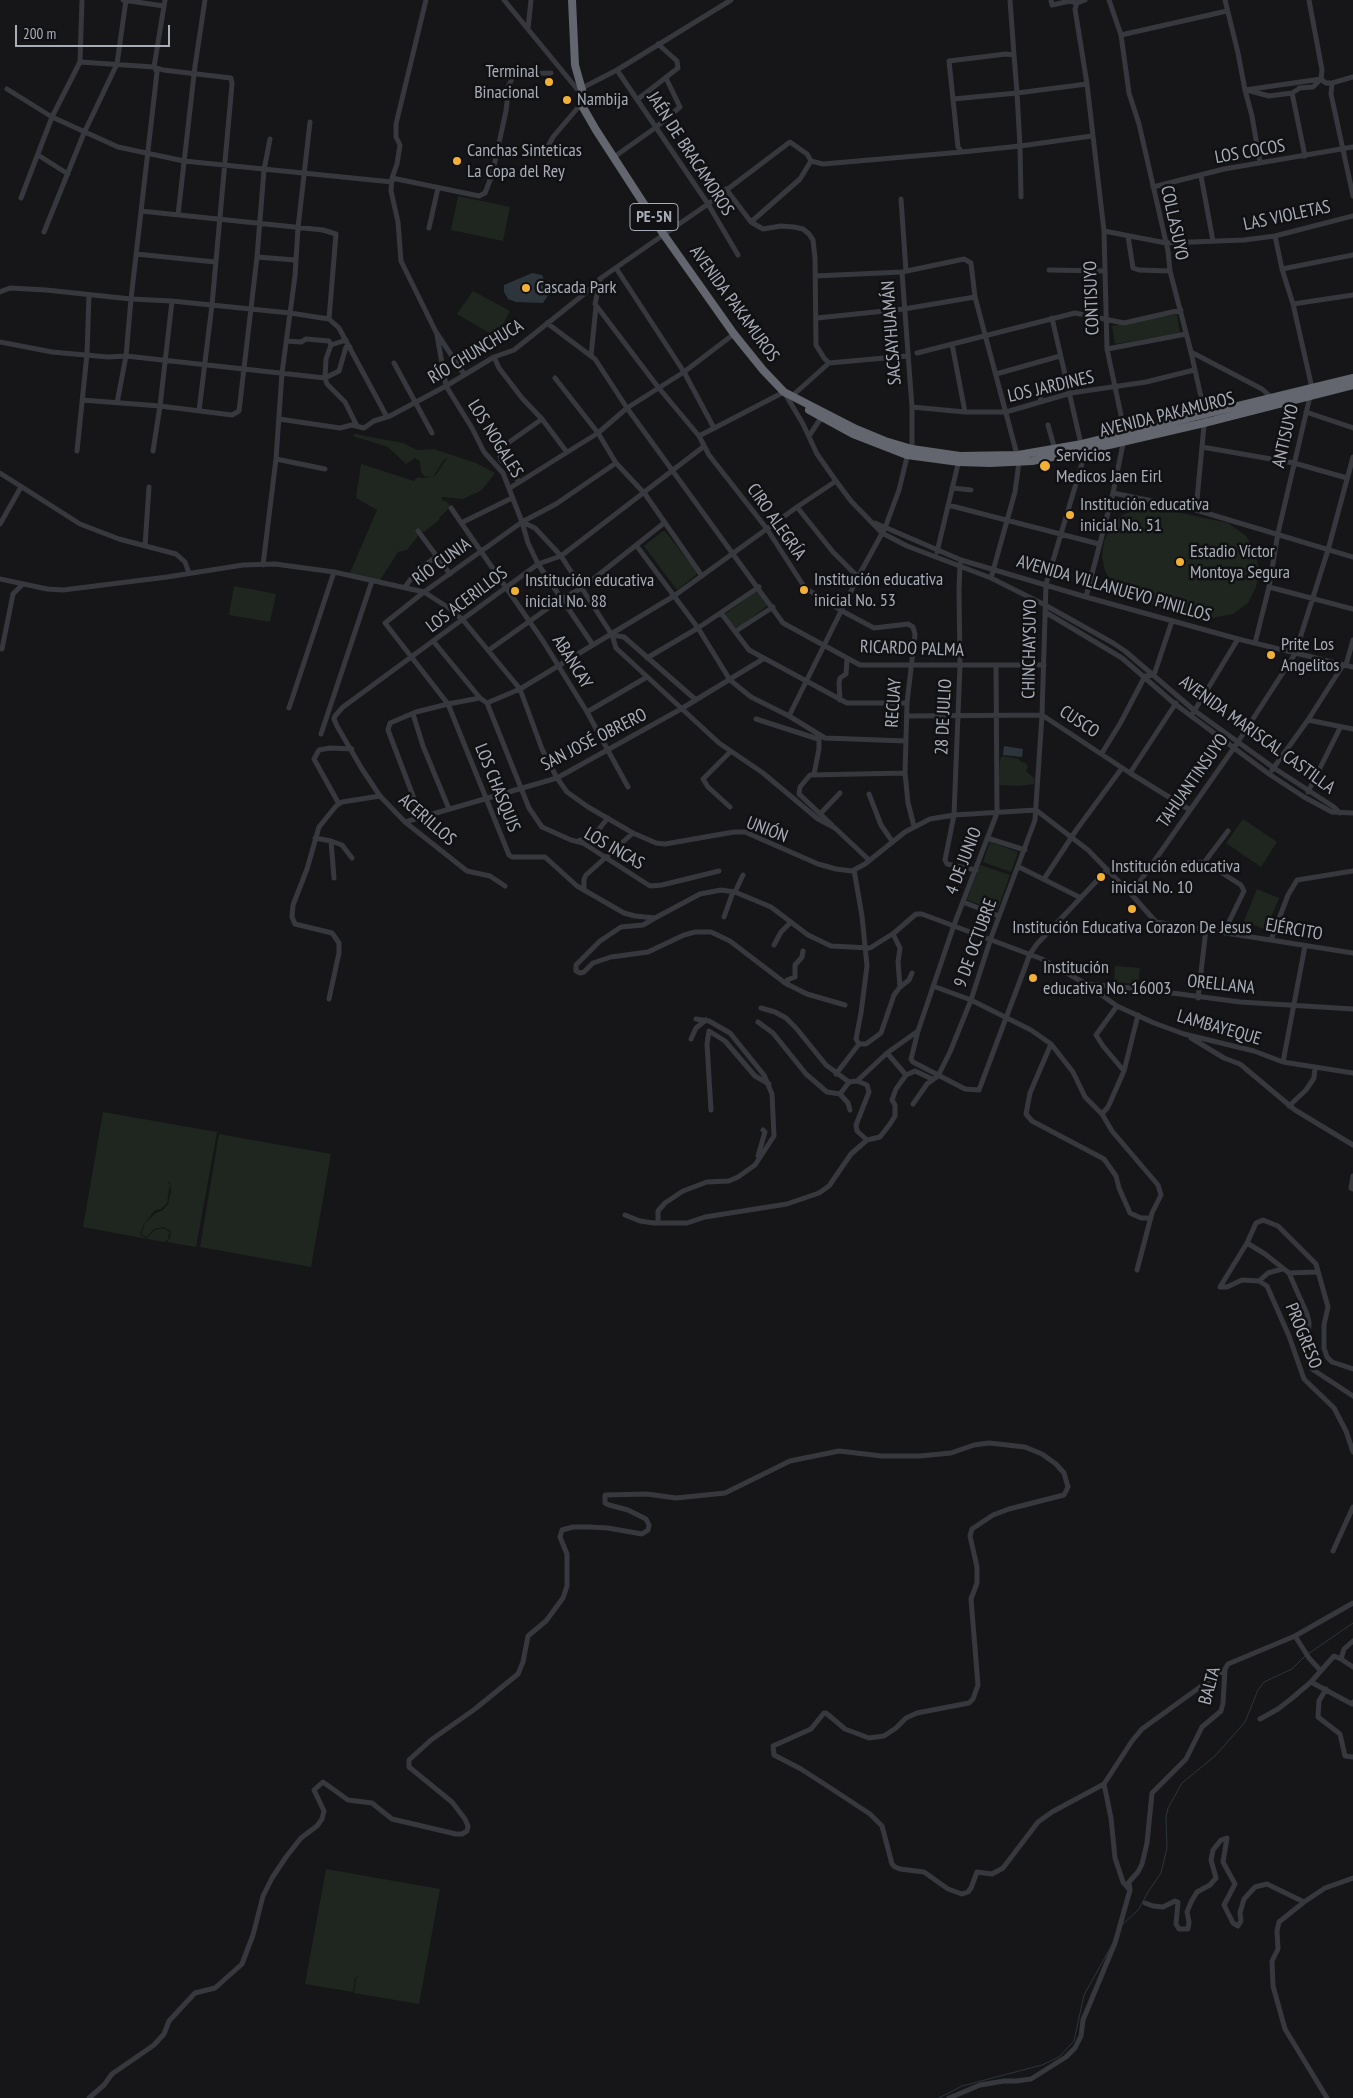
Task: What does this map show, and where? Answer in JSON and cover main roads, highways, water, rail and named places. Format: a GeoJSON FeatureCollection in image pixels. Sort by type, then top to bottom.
{"type":"FeatureCollection","features":[{"type":"Feature","properties":{"kind":"highway","name":"AVENIDA PAKAMUROS"},"geometry":{"type":"LineString","coordinates":[[572,0],[573,45],[583,100],[614,156],[664,234],[734,334],[763,370],[788,394],[822,415],[909,450],[959,459],[1018,458],[1082,448],[1205,419],[1353,378]]}},
{"type":"Feature","properties":{"kind":"highway","name":"AVENIDA PAKAMUROS"},"geometry":{"type":"LineString","coordinates":[[1205,419],[1273,398],[1353,385]]}},
{"type":"Feature","properties":{"kind":"highway","name":"AVENIDA PAKAMUROS"},"geometry":{"type":"LineString","coordinates":[[1018,458],[1055,450],[1082,448]]}},
{"type":"Feature","properties":{"kind":"waterway"},"geometry":{"type":"LineString","coordinates":[[1308,1654],[1353,1623]]}},
{"type":"Feature","properties":{"kind":"waterway"},"geometry":{"type":"LineString","coordinates":[[1123,1924],[1139,1909],[1161,1873],[1167,1848],[1166,1817],[1168,1808],[1182,1783],[1215,1756],[1245,1722],[1258,1690],[1264,1682],[1292,1669],[1305,1656]]}},
{"type":"Feature","properties":{"kind":"waterway"},"geometry":{"type":"LineString","coordinates":[[939,2098],[962,2086],[1042,2065],[1059,2057],[1074,2041],[1084,1995],[1113,1943]]}},
{"type":"Feature","properties":{"kind":"place","name":"Terminal Binacional"},"geometry":{"type":"Point","coordinates":[549,82]}},
{"type":"Feature","properties":{"kind":"place","name":"Nambija"},"geometry":{"type":"Point","coordinates":[567,100]}},
{"type":"Feature","properties":{"kind":"place","name":"Canchas Sinteticas La Copa del Rey"},"geometry":{"type":"Point","coordinates":[457,161]}},
{"type":"Feature","properties":{"kind":"place","name":"Cascada Park"},"geometry":{"type":"Point","coordinates":[526,288]}},
{"type":"Feature","properties":{"kind":"place","name":"Servicios Medicos Jaen Eirl"},"geometry":{"type":"Point","coordinates":[1045,466]}},
{"type":"Feature","properties":{"kind":"place","name":"Institución educativa inicial No. 51"},"geometry":{"type":"Point","coordinates":[1070,515]}},
{"type":"Feature","properties":{"kind":"place","name":"Estadio Víctor Montoya Segura"},"geometry":{"type":"Point","coordinates":[1180,562]}},
{"type":"Feature","properties":{"kind":"place","name":"Institución educativa inicial No. 53"},"geometry":{"type":"Point","coordinates":[804,590]}},
{"type":"Feature","properties":{"kind":"place","name":"Institución educativa inicial No. 88"},"geometry":{"type":"Point","coordinates":[515,591]}},
{"type":"Feature","properties":{"kind":"place","name":"Prite Los Angelitos"},"geometry":{"type":"Point","coordinates":[1271,655]}},
{"type":"Feature","properties":{"kind":"place","name":"Institución educativa inicial No. 10"},"geometry":{"type":"Point","coordinates":[1101,877]}},
{"type":"Feature","properties":{"kind":"place","name":"Institución Educativa Corazon De Jesus"},"geometry":{"type":"Point","coordinates":[1132,909]}},
{"type":"Feature","properties":{"kind":"place","name":"Institución educativa No. 16003"},"geometry":{"type":"Point","coordinates":[1033,978]}}]}
